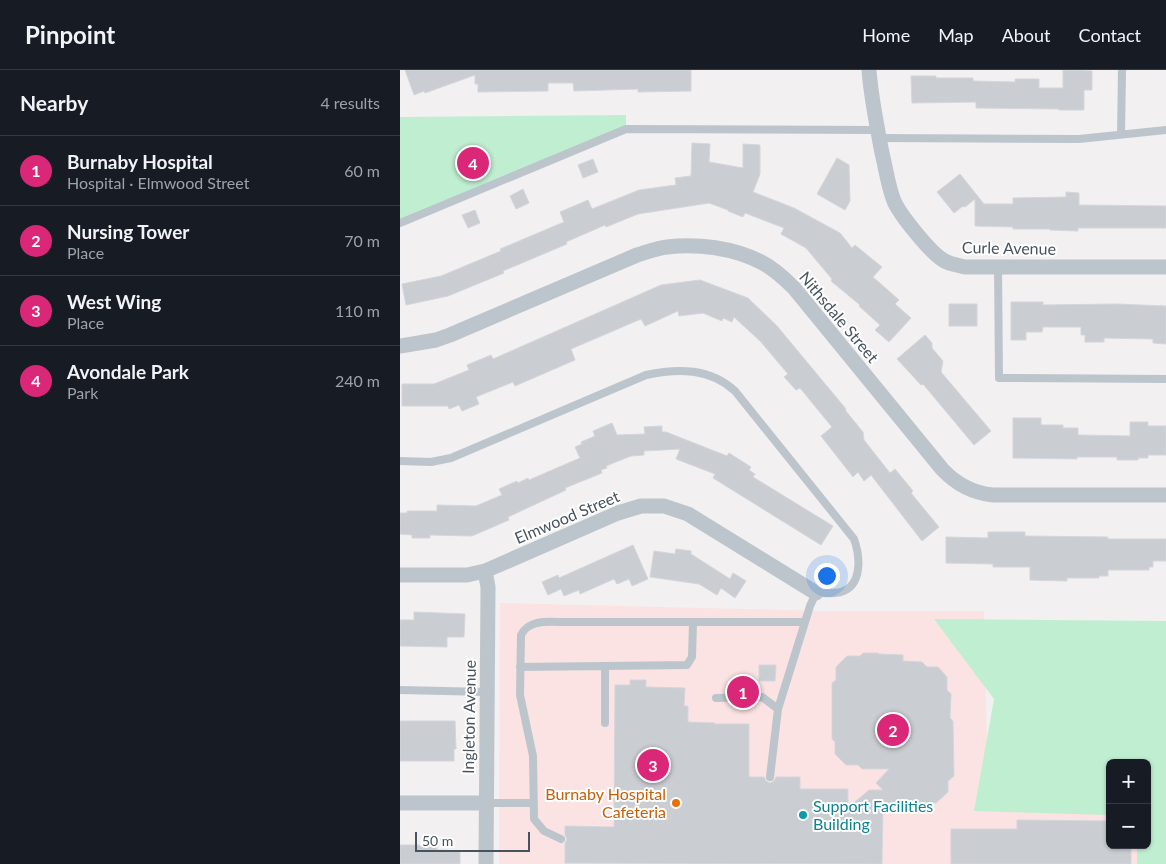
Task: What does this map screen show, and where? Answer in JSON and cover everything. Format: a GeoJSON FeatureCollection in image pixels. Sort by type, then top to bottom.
{"type":"FeatureCollection","features":[{"type":"Feature","properties":{"kind":"street","name":"Curle Avenue"},"geometry":{"type":"LineString","coordinates":[[869,70],[878,134],[894,202],[930,250],[944,260],[965,267],[1166,267]]}},
{"type":"Feature","properties":{"kind":"street","name":"Nithsdale Street"},"geometry":{"type":"LineString","coordinates":[[400,346],[436,340],[652,250],[685,246],[720,249],[749,256],[762,262],[794,288],[942,469],[953,480],[967,489],[993,495],[1166,495]]}},
{"type":"Feature","properties":{"kind":"street","name":"Elmwood Street"},"geometry":{"type":"LineString","coordinates":[[400,575],[467,575],[485,571],[618,513],[641,506],[664,506],[688,514],[816,593]]}},
{"type":"Feature","properties":{"kind":"street","name":"Ingleton Avenue"},"geometry":{"type":"LineString","coordinates":[[485,571],[488,587],[486,864]]}},
{"type":"Feature","properties":{"kind":"street"},"geometry":{"type":"LineString","coordinates":[[400,803],[486,803]]}},
{"type":"Feature","properties":{"kind":"lane"},"geometry":{"type":"LineString","coordinates":[[1121,134],[1122,70]]}},
{"type":"Feature","properties":{"kind":"lane"},"geometry":{"type":"LineString","coordinates":[[400,224],[626,129],[1079,139],[1166,130]]}},
{"type":"Feature","properties":{"kind":"lane"},"geometry":{"type":"LineString","coordinates":[[998,266],[999,378],[1166,379]]}},
{"type":"Feature","properties":{"kind":"lane"},"geometry":{"type":"LineString","coordinates":[[400,461],[431,462],[451,458],[646,375],[681,371],[707,374],[735,391],[854,539],[857,548],[857,573],[851,585],[838,593],[816,593],[810,606],[778,709],[770,777]]}},
{"type":"Feature","properties":{"kind":"lane"},"geometry":{"type":"LineString","coordinates":[[560,839],[544,831],[534,819],[533,756],[520,695],[521,635],[523,630],[535,623],[564,622],[805,622]]}},
{"type":"Feature","properties":{"kind":"lane"},"geometry":{"type":"LineString","coordinates":[[520,667],[687,665],[692,658],[693,623]]}},
{"type":"Feature","properties":{"kind":"lane"},"geometry":{"type":"LineString","coordinates":[[605,666],[605,723]]}},
{"type":"Feature","properties":{"kind":"lane"},"geometry":{"type":"LineString","coordinates":[[400,690],[487,692]]}},
{"type":"Feature","properties":{"kind":"lane"},"geometry":{"type":"LineString","coordinates":[[716,698],[762,697],[778,709]]}},
{"type":"Feature","properties":{"kind":"lane"},"geometry":{"type":"LineString","coordinates":[[486,803],[534,803]]}},
{"type":"Feature","properties":{"kind":"shaded area"},"geometry":{"type":"Polygon","coordinates":[[[500,603],[820,611],[984,611],[988,797],[1106,801],[1106,849],[1143,849],[1142,864],[499,864],[500,603]]]}},
{"type":"Feature","properties":{"kind":"green space"},"geometry":{"type":"Polygon","coordinates":[[[626,115],[626,129],[400,223],[400,117],[626,115]]]}},
{"type":"Feature","properties":{"kind":"green space"},"geometry":{"type":"Polygon","coordinates":[[[934,619],[1166,621],[1166,864],[1137,864],[1137,849],[1151,849],[1151,759],[1106,759],[1106,815],[974,811],[994,699],[934,619]]]}},
{"type":"Feature","properties":{"kind":"building"},"geometry":{"type":"Polygon","coordinates":[[[405,70],[691,70],[691,91],[638,92],[638,89],[574,91],[573,83],[548,83],[548,91],[478,92],[478,84],[475,84],[475,75],[425,93],[424,91],[414,95],[405,70]]]}},
{"type":"Feature","properties":{"kind":"building"},"geometry":{"type":"Polygon","coordinates":[[[1063,70],[1092,71],[1092,90],[1084,90],[1084,110],[976,108],[976,102],[912,103],[911,76],[973,78],[973,81],[1015,82],[1015,79],[1039,79],[1039,88],[1063,88],[1063,70]]]}},
{"type":"Feature","properties":{"kind":"building"},"geometry":{"type":"Polygon","coordinates":[[[692,143],[710,144],[709,162],[743,168],[743,144],[760,145],[760,174],[753,192],[794,208],[840,233],[852,248],[855,245],[882,267],[873,277],[899,300],[895,304],[911,318],[889,342],[875,330],[880,325],[860,305],[831,281],[832,279],[806,248],[781,234],[784,228],[745,213],[743,217],[709,203],[638,214],[606,227],[605,225],[566,242],[567,244],[503,271],[504,273],[448,296],[406,305],[402,284],[441,276],[501,251],[500,249],[564,222],[560,212],[588,200],[592,209],[639,190],[676,185],[675,178],[691,176],[692,143]]]}},
{"type":"Feature","properties":{"kind":"building"},"geometry":{"type":"Polygon","coordinates":[[[837,158],[849,165],[850,201],[845,210],[817,194],[837,158]]]}},
{"type":"Feature","properties":{"kind":"building"},"geometry":{"type":"Polygon","coordinates":[[[593,159],[598,172],[583,178],[578,165],[593,159]]]}},
{"type":"Feature","properties":{"kind":"building"},"geometry":{"type":"Polygon","coordinates":[[[960,174],[984,204],[1013,204],[1013,198],[1066,197],[1066,192],[1079,193],[1079,205],[1166,206],[1166,228],[1078,228],[1078,231],[975,226],[975,199],[954,213],[937,192],[960,174]]]}},
{"type":"Feature","properties":{"kind":"building"},"geometry":{"type":"Polygon","coordinates":[[[523,189],[529,203],[516,209],[510,196],[523,189]]]}},
{"type":"Feature","properties":{"kind":"building"},"geometry":{"type":"Polygon","coordinates":[[[475,210],[480,223],[468,228],[462,215],[475,210]]]}},
{"type":"Feature","properties":{"kind":"building"},"geometry":{"type":"Polygon","coordinates":[[[700,280],[748,298],[777,326],[846,409],[863,432],[864,440],[890,473],[895,469],[913,491],[911,493],[939,527],[922,541],[871,475],[864,481],[858,472],[853,477],[821,436],[832,427],[800,388],[796,390],[784,377],[788,374],[760,341],[734,317],[732,322],[723,318],[722,321],[703,313],[679,316],[678,311],[645,326],[641,319],[571,349],[575,360],[515,386],[513,382],[476,397],[479,404],[462,411],[459,405],[449,409],[448,406],[402,406],[402,384],[434,384],[469,370],[467,365],[491,355],[493,359],[661,285],[700,280]]]}},
{"type":"Feature","properties":{"kind":"building"},"geometry":{"type":"Polygon","coordinates":[[[1011,302],[1043,302],[1043,305],[1117,304],[1166,306],[1166,344],[1153,343],[1153,339],[1104,338],[1104,342],[1085,342],[1085,335],[1081,335],[1081,327],[1043,327],[1042,332],[1026,332],[1026,340],[1011,340],[1011,302]]]}},
{"type":"Feature","properties":{"kind":"building"},"geometry":{"type":"Polygon","coordinates":[[[949,304],[977,304],[977,326],[949,326],[949,304]]]}},
{"type":"Feature","properties":{"kind":"building"},"geometry":{"type":"Polygon","coordinates":[[[925,335],[932,343],[932,348],[943,361],[941,372],[991,431],[974,445],[923,384],[921,385],[897,359],[925,335]]]}},
{"type":"Feature","properties":{"kind":"building"},"geometry":{"type":"Polygon","coordinates":[[[1013,418],[1041,418],[1041,425],[1063,425],[1063,428],[1078,428],[1078,435],[1130,436],[1130,422],[1148,422],[1148,426],[1166,426],[1166,455],[1148,455],[1148,458],[1138,458],[1138,460],[1117,460],[1117,457],[1077,457],[1077,459],[1013,458],[1013,418]]]}},
{"type":"Feature","properties":{"kind":"building"},"geometry":{"type":"Polygon","coordinates":[[[612,423],[617,435],[645,434],[644,427],[662,426],[662,432],[727,456],[729,453],[751,467],[749,470],[755,474],[753,477],[833,526],[821,545],[713,478],[715,474],[676,459],[680,449],[644,451],[644,455],[631,456],[606,466],[607,468],[601,470],[602,473],[565,488],[566,490],[508,517],[509,520],[472,536],[430,535],[430,538],[412,538],[412,535],[400,534],[400,513],[407,513],[407,511],[437,511],[437,505],[476,506],[502,495],[499,489],[517,481],[518,483],[528,478],[529,480],[580,458],[575,447],[595,436],[593,431],[612,423]]]}},
{"type":"Feature","properties":{"kind":"building"},"geometry":{"type":"Polygon","coordinates":[[[988,532],[1025,532],[1025,536],[1166,539],[1166,561],[1153,561],[1153,567],[1149,567],[1149,570],[1108,570],[1108,576],[1099,576],[1099,578],[1067,578],[1067,581],[1030,580],[1030,567],[993,567],[993,564],[946,563],[946,537],[988,538],[988,532]]]}},
{"type":"Feature","properties":{"kind":"building"},"geometry":{"type":"Polygon","coordinates":[[[633,545],[648,579],[632,586],[629,579],[617,584],[614,579],[580,594],[579,590],[564,596],[561,589],[548,595],[542,582],[558,575],[559,578],[633,545]]]}},
{"type":"Feature","properties":{"kind":"building"},"geometry":{"type":"Polygon","coordinates":[[[676,549],[691,551],[691,554],[730,579],[733,573],[746,581],[735,598],[721,588],[717,595],[699,584],[650,577],[654,551],[675,554],[676,549]]]}},
{"type":"Feature","properties":{"kind":"building"},"geometry":{"type":"Polygon","coordinates":[[[414,612],[465,614],[464,637],[447,637],[447,647],[400,646],[400,620],[414,620],[414,612]]]}},
{"type":"Feature","properties":{"kind":"building"},"geometry":{"type":"Polygon","coordinates":[[[863,653],[903,655],[903,661],[922,662],[927,667],[938,667],[947,677],[947,690],[951,694],[950,718],[953,721],[954,776],[948,781],[948,792],[936,803],[926,803],[923,806],[909,806],[905,803],[883,803],[882,864],[565,863],[565,843],[567,839],[565,826],[614,827],[615,685],[630,685],[630,680],[646,680],[646,687],[685,688],[684,706],[688,706],[688,722],[749,724],[749,777],[764,777],[770,783],[776,777],[800,777],[800,789],[848,789],[848,808],[869,790],[883,790],[876,783],[889,769],[862,769],[858,765],[846,765],[835,754],[835,742],[832,739],[832,683],[836,680],[836,667],[847,656],[860,656],[863,653]]]}},
{"type":"Feature","properties":{"kind":"building"},"geometry":{"type":"Polygon","coordinates":[[[759,665],[776,665],[775,681],[759,681],[759,665]]]}},
{"type":"Feature","properties":{"kind":"building"},"geometry":{"type":"Polygon","coordinates":[[[400,721],[455,721],[456,749],[454,749],[454,761],[400,761],[400,721]]]}},
{"type":"Feature","properties":{"kind":"building"},"geometry":{"type":"Polygon","coordinates":[[[1017,820],[1106,821],[1106,849],[1131,849],[1131,864],[951,864],[951,829],[1017,829],[1017,820]]]}},
{"type":"Feature","properties":{"kind":"building"},"geometry":{"type":"Polygon","coordinates":[[[400,845],[437,845],[437,850],[460,851],[460,864],[400,864],[400,845]]]}},
{"type":"Feature","properties":{"kind":"place","name":"Avondale Park"},"geometry":{"type":"Point","coordinates":[473,163]}},
{"type":"Feature","properties":{"kind":"place","name":"Burnaby Hospital"},"geometry":{"type":"Point","coordinates":[743,692]}},
{"type":"Feature","properties":{"kind":"place","name":"Nursing Tower"},"geometry":{"type":"Point","coordinates":[893,730]}},
{"type":"Feature","properties":{"kind":"place","name":"West Wing"},"geometry":{"type":"Point","coordinates":[653,765]}},
{"type":"Feature","properties":{"kind":"place","name":"Burnaby Hospital Cafeteria"},"geometry":{"type":"Point","coordinates":[676,803]}},
{"type":"Feature","properties":{"kind":"place","name":"Support Facilities Building"},"geometry":{"type":"Point","coordinates":[803,815]}}]}
